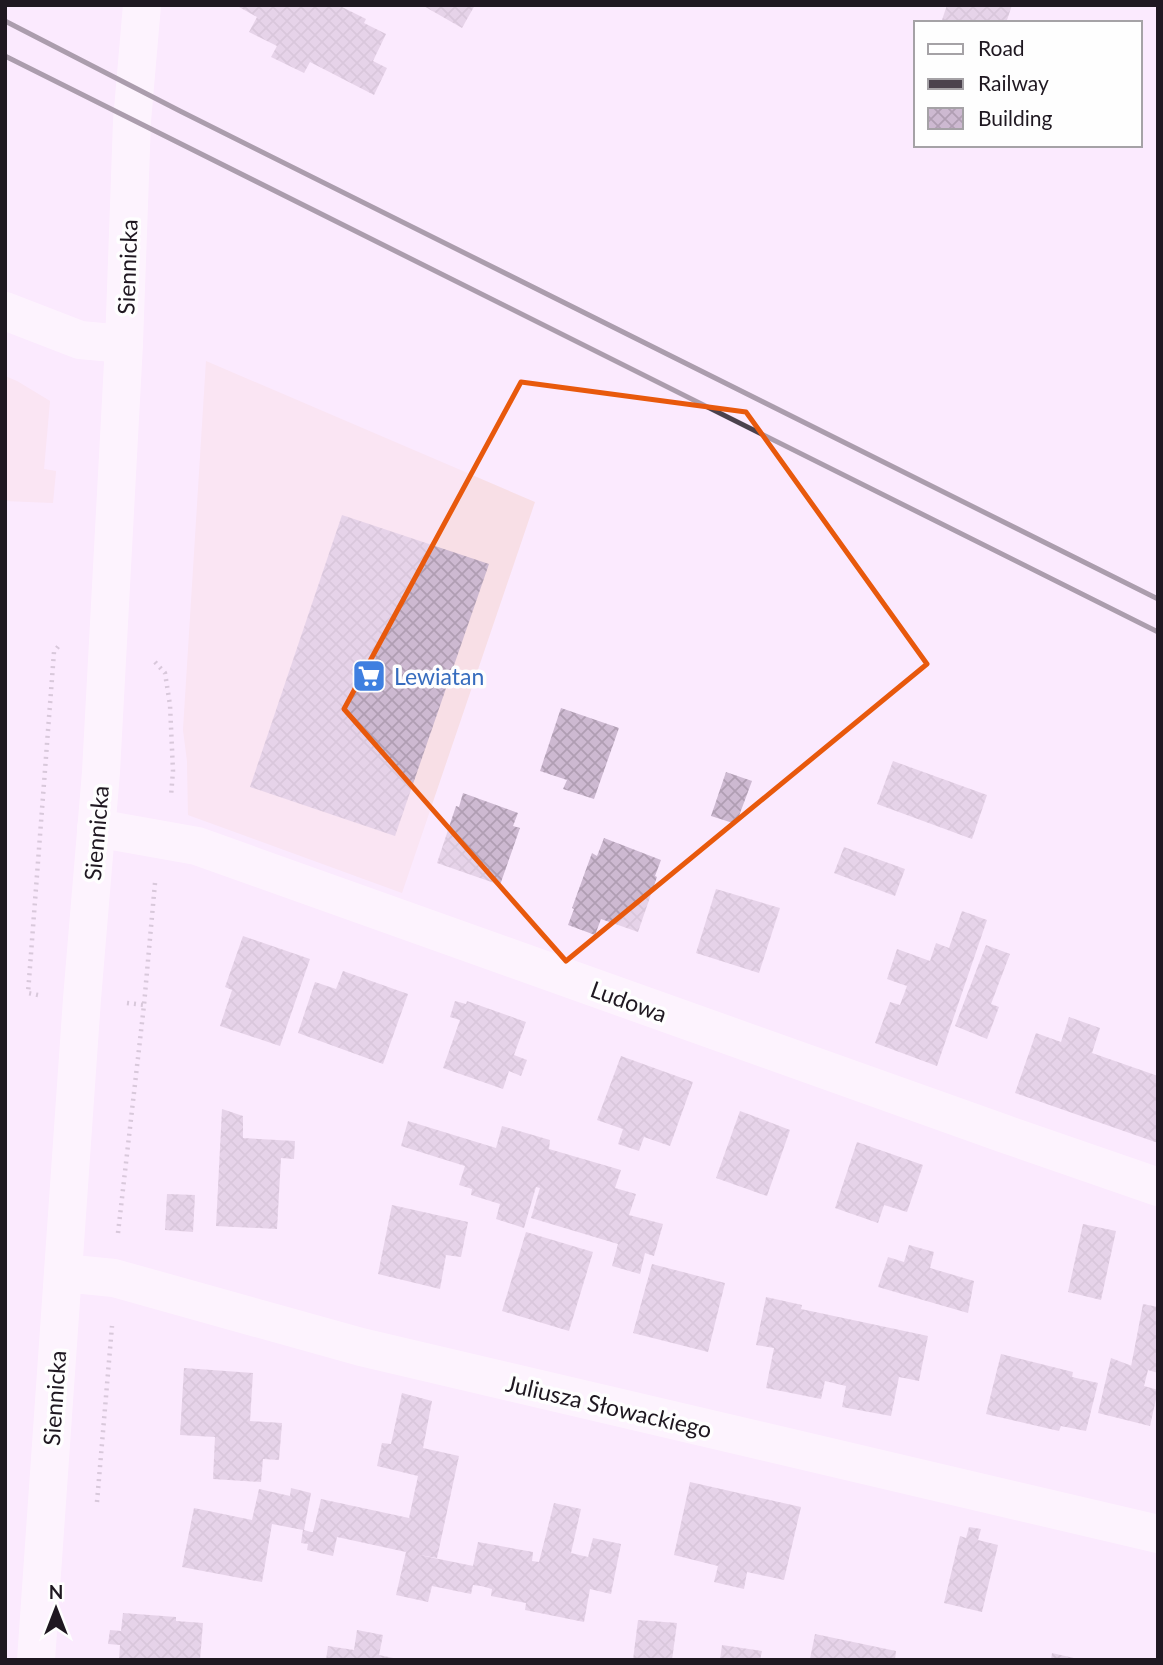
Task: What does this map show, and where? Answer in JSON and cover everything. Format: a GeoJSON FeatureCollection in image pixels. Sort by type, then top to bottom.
{"type":"FeatureCollection","features":[{"type":"Feature","properties":{"kind":"street","name":"Siennicka"},"geometry":{"type":"LineString","coordinates":[[36,1660],[101,772],[124,344],[132,121],[142,5]]}},
{"type":"Feature","properties":{"kind":"street"},"geometry":{"type":"LineString","coordinates":[[5,311],[80,340],[124,344]]}},
{"type":"Feature","properties":{"kind":"street","name":"Ludowa"},"geometry":{"type":"LineString","coordinates":[[96,828],[197,846],[1158,1187]]}},
{"type":"Feature","properties":{"kind":"street","name":"Juliusza Słowackiego"},"geometry":{"type":"LineString","coordinates":[[63,1273],[114,1278],[361,1347],[1158,1534]]}},
{"type":"Feature","properties":{"kind":"path"},"geometry":{"type":"LineString","coordinates":[[39,995],[28,993],[54,652]]}},
{"type":"Feature","properties":{"kind":"path"},"geometry":{"type":"LineString","coordinates":[[165,673],[170,705],[173,771],[170,804]]}},
{"type":"Feature","properties":{"kind":"path"},"geometry":{"type":"LineString","coordinates":[[117,1236],[157,871]]}},
{"type":"Feature","properties":{"kind":"path"},"geometry":{"type":"LineString","coordinates":[[121,1003],[144,1005]]}},
{"type":"Feature","properties":{"kind":"path"},"geometry":{"type":"LineString","coordinates":[[96,1511],[112,1323]]}},
{"type":"Feature","properties":{"kind":"highlighted area"},"geometry":{"type":"Polygon","coordinates":[[[521,382],[746,412],[927,664],[566,961],[344,709],[521,382]]]}},
{"type":"Feature","properties":{"kind":"shaded area"},"geometry":{"type":"Polygon","coordinates":[[[206,361],[535,502],[402,893],[188,815],[187,761],[183,730],[206,361]]]}},
{"type":"Feature","properties":{"kind":"shaded area"},"geometry":{"type":"Polygon","coordinates":[[[5,376],[50,401],[44,469],[56,471],[53,503],[5,501],[5,376]]]}},
{"type":"Feature","properties":{"kind":"building"},"geometry":{"type":"Polygon","coordinates":[[[338,5],[366,19],[364,23],[386,34],[373,61],[387,68],[374,95],[310,62],[304,73],[271,57],[277,46],[249,32],[257,17],[239,7],[338,5]]]}},
{"type":"Feature","properties":{"kind":"building"},"geometry":{"type":"Polygon","coordinates":[[[422,5],[475,5],[462,28],[422,5]]]}},
{"type":"Feature","properties":{"kind":"building"},"geometry":{"type":"Polygon","coordinates":[[[947,5],[1012,5],[1007,21],[942,21],[947,5]]]}},
{"type":"Feature","properties":{"kind":"building","name":"Lewiatan"},"geometry":{"type":"Polygon","coordinates":[[[342,515],[489,564],[395,836],[250,787],[342,515]]]}},
{"type":"Feature","properties":{"kind":"building"},"geometry":{"type":"Polygon","coordinates":[[[561,708],[619,728],[594,799],[563,789],[567,780],[540,771],[561,708]]]}},
{"type":"Feature","properties":{"kind":"building"},"geometry":{"type":"Polygon","coordinates":[[[893,761],[987,795],[972,839],[877,804],[893,761]]]}},
{"type":"Feature","properties":{"kind":"building"},"geometry":{"type":"Polygon","coordinates":[[[726,772],[752,781],[736,824],[711,816],[726,772]]]}},
{"type":"Feature","properties":{"kind":"building"},"geometry":{"type":"Polygon","coordinates":[[[463,793],[518,813],[513,826],[520,828],[500,885],[437,863],[463,793]]]}},
{"type":"Feature","properties":{"kind":"building"},"geometry":{"type":"Polygon","coordinates":[[[604,838],[661,860],[638,932],[601,919],[595,935],[568,925],[592,853],[597,856],[604,838]]]}},
{"type":"Feature","properties":{"kind":"building"},"geometry":{"type":"Polygon","coordinates":[[[844,847],[905,869],[895,896],[834,873],[844,847]]]}},
{"type":"Feature","properties":{"kind":"building"},"geometry":{"type":"Polygon","coordinates":[[[716,889],[780,908],[759,973],[696,953],[716,889]]]}},
{"type":"Feature","properties":{"kind":"building"},"geometry":{"type":"Polygon","coordinates":[[[962,911],[987,920],[937,1066],[875,1043],[890,1002],[900,1005],[907,986],[887,979],[897,949],[930,961],[936,943],[949,948],[962,911]]]}},
{"type":"Feature","properties":{"kind":"building"},"geometry":{"type":"Polygon","coordinates":[[[243,936],[310,959],[280,1046],[220,1026],[232,990],[225,987],[243,936]]]}},
{"type":"Feature","properties":{"kind":"building"},"geometry":{"type":"Polygon","coordinates":[[[986,945],[1010,954],[991,1004],[999,1007],[987,1039],[955,1026],[986,945]]]}},
{"type":"Feature","properties":{"kind":"building"},"geometry":{"type":"Polygon","coordinates":[[[343,971],[408,994],[383,1064],[298,1033],[315,982],[336,989],[343,971]]]}},
{"type":"Feature","properties":{"kind":"building"},"geometry":{"type":"Polygon","coordinates":[[[455,1001],[466,1004],[467,1001],[526,1022],[514,1055],[527,1060],[521,1076],[509,1071],[503,1089],[443,1068],[460,1020],[450,1017],[455,1001]]]}},
{"type":"Feature","properties":{"kind":"building"},"geometry":{"type":"Polygon","coordinates":[[[1069,1017],[1100,1028],[1092,1053],[1158,1076],[1158,1143],[1015,1093],[1036,1033],[1061,1042],[1069,1017]]]}},
{"type":"Feature","properties":{"kind":"building"},"geometry":{"type":"Polygon","coordinates":[[[621,1056],[693,1082],[670,1146],[644,1137],[639,1151],[618,1144],[623,1129],[597,1120],[621,1056]]]}},
{"type":"Feature","properties":{"kind":"building"},"geometry":{"type":"Polygon","coordinates":[[[222,1109],[243,1116],[243,1138],[295,1141],[294,1159],[281,1158],[277,1229],[216,1226],[222,1109]]]}},
{"type":"Feature","properties":{"kind":"building"},"geometry":{"type":"Polygon","coordinates":[[[740,1111],[790,1130],[767,1196],[716,1178],[740,1111]]]}},
{"type":"Feature","properties":{"kind":"building"},"geometry":{"type":"Polygon","coordinates":[[[408,1121],[496,1148],[502,1126],[550,1140],[549,1149],[621,1170],[615,1188],[636,1194],[629,1215],[663,1224],[654,1256],[645,1253],[640,1274],[612,1266],[618,1244],[531,1218],[540,1188],[536,1187],[524,1228],[496,1219],[500,1204],[471,1195],[472,1189],[459,1185],[465,1166],[401,1146],[408,1121]]]}},
{"type":"Feature","properties":{"kind":"building"},"geometry":{"type":"Polygon","coordinates":[[[857,1142],[923,1165],[907,1212],[884,1205],[878,1223],[835,1208],[857,1142]]]}},
{"type":"Feature","properties":{"kind":"building"},"geometry":{"type":"Polygon","coordinates":[[[167,1194],[195,1195],[193,1232],[165,1230],[167,1194]]]}},
{"type":"Feature","properties":{"kind":"building"},"geometry":{"type":"Polygon","coordinates":[[[392,1205],[468,1222],[461,1257],[446,1255],[440,1289],[378,1274],[392,1205]]]}},
{"type":"Feature","properties":{"kind":"building"},"geometry":{"type":"Polygon","coordinates":[[[1083,1224],[1116,1231],[1101,1300],[1068,1292],[1083,1224]]]}},
{"type":"Feature","properties":{"kind":"building"},"geometry":{"type":"Polygon","coordinates":[[[526,1232],[593,1252],[569,1331],[502,1311],[526,1232]]]}},
{"type":"Feature","properties":{"kind":"building"},"geometry":{"type":"Polygon","coordinates":[[[909,1245],[934,1252],[930,1268],[974,1281],[968,1313],[878,1287],[888,1257],[904,1262],[909,1245]]]}},
{"type":"Feature","properties":{"kind":"building"},"geometry":{"type":"Polygon","coordinates":[[[652,1264],[725,1283],[708,1352],[633,1333],[652,1264]]]}},
{"type":"Feature","properties":{"kind":"building"},"geometry":{"type":"Polygon","coordinates":[[[766,1297],[802,1305],[801,1309],[928,1336],[919,1381],[899,1377],[891,1416],[842,1407],[846,1386],[825,1381],[821,1399],[766,1388],[774,1348],[756,1345],[766,1297]]]}},
{"type":"Feature","properties":{"kind":"building"},"geometry":{"type":"Polygon","coordinates":[[[1143,1304],[1158,1307],[1158,1373],[1148,1370],[1144,1386],[1158,1390],[1150,1426],[1098,1413],[1111,1358],[1131,1366],[1143,1304]]]}},
{"type":"Feature","properties":{"kind":"building"},"geometry":{"type":"Polygon","coordinates":[[[1001,1354],[1073,1372],[1072,1377],[1098,1383],[1086,1431],[1061,1426],[1059,1431],[986,1414],[1001,1354]]]}},
{"type":"Feature","properties":{"kind":"building"},"geometry":{"type":"Polygon","coordinates":[[[184,1368],[253,1373],[250,1421],[282,1423],[279,1460],[263,1459],[261,1482],[213,1479],[215,1437],[180,1435],[184,1368]]]}},
{"type":"Feature","properties":{"kind":"building"},"geometry":{"type":"Polygon","coordinates":[[[402,1393],[432,1401],[423,1448],[459,1456],[437,1558],[414,1554],[473,1566],[478,1542],[533,1552],[532,1561],[539,1562],[554,1503],[581,1509],[571,1553],[588,1557],[593,1538],[621,1544],[611,1594],[590,1589],[584,1622],[525,1610],[526,1603],[491,1596],[492,1589],[481,1586],[473,1585],[471,1594],[432,1586],[428,1602],[396,1595],[406,1552],[337,1537],[333,1556],[307,1550],[308,1544],[301,1543],[303,1530],[272,1524],[262,1582],[182,1567],[194,1508],[252,1520],[259,1489],[290,1496],[291,1488],[311,1493],[304,1530],[311,1532],[321,1499],[409,1518],[418,1476],[377,1466],[382,1443],[391,1444],[402,1393]]]}},
{"type":"Feature","properties":{"kind":"building"},"geometry":{"type":"Polygon","coordinates":[[[690,1482],[801,1507],[784,1580],[747,1572],[744,1589],[714,1582],[718,1566],[674,1555],[690,1482]]]}},
{"type":"Feature","properties":{"kind":"building"},"geometry":{"type":"Polygon","coordinates":[[[969,1527],[981,1529],[978,1540],[998,1545],[982,1612],[944,1603],[960,1536],[966,1538],[969,1527]]]}},
{"type":"Feature","properties":{"kind":"building"},"geometry":{"type":"Polygon","coordinates":[[[123,1613],[176,1617],[176,1621],[203,1623],[200,1660],[119,1660],[120,1645],[108,1644],[110,1630],[121,1631],[123,1613]]]}},
{"type":"Feature","properties":{"kind":"building"},"geometry":{"type":"Polygon","coordinates":[[[638,1620],[677,1623],[672,1660],[633,1660],[638,1620]]]}},
{"type":"Feature","properties":{"kind":"building"},"geometry":{"type":"Polygon","coordinates":[[[357,1630],[383,1635],[379,1655],[398,1659],[326,1660],[328,1646],[354,1650],[357,1630]]]}},
{"type":"Feature","properties":{"kind":"building"},"geometry":{"type":"Polygon","coordinates":[[[815,1634],[896,1651],[895,1660],[810,1659],[815,1634]]]}},
{"type":"Feature","properties":{"kind":"building"},"geometry":{"type":"Polygon","coordinates":[[[722,1645],[762,1651],[760,1660],[720,1660],[722,1645]]]}},
{"type":"Feature","properties":{"kind":"building"},"geometry":{"type":"Polygon","coordinates":[[[1052,1653],[1078,1659],[1078,1660],[1051,1660],[1052,1653]]]}},
{"type":"Feature","properties":{"kind":"railway"},"geometry":{"type":"LineString","coordinates":[[5,21],[1158,599]]}},
{"type":"Feature","properties":{"kind":"railway"},"geometry":{"type":"LineString","coordinates":[[5,56],[1158,632]]}},
{"type":"Feature","properties":{"kind":"place","name":"Lewiatan"},"geometry":{"type":"Point","coordinates":[369,676]}}]}
